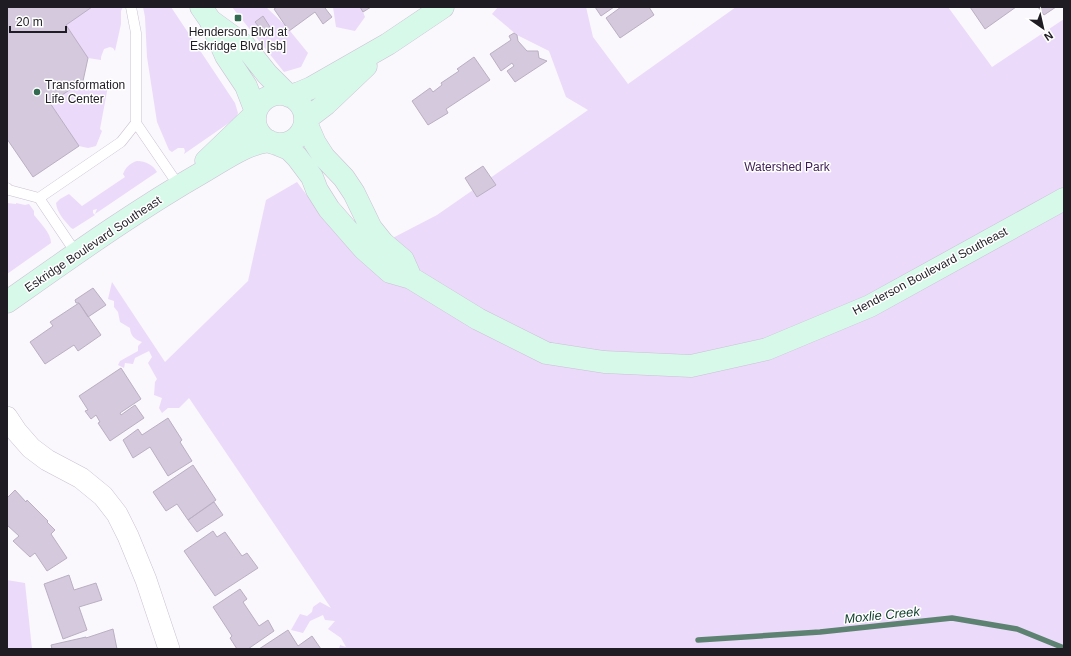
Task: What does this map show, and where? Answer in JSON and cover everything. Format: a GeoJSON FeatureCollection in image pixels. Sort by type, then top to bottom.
{"type":"FeatureCollection","features":[{"type":"Feature","properties":{"kind":"main road"},"geometry":{"type":"LineString","coordinates":[[289,96],[311,88],[388,44],[443,7]]}},
{"type":"Feature","properties":{"kind":"main road"},"geometry":{"type":"LineString","coordinates":[[206,14],[244,45],[267,74],[289,96]]}},
{"type":"Feature","properties":{"kind":"main road"},"geometry":{"type":"LineString","coordinates":[[206,14],[226,56],[246,86],[256,113]]}},
{"type":"Feature","properties":{"kind":"main road"},"geometry":{"type":"LineString","coordinates":[[388,44],[326,104],[305,120],[300,133],[288,142],[281,143],[266,140],[256,127],[255,119],[260,104],[273,94],[281,94],[295,99],[304,112],[305,120],[315,143],[324,157],[344,178],[354,193],[371,228],[383,242],[403,260],[411,278]]}},
{"type":"Feature","properties":{"kind":"main road","name":"Eskridge Boulevard Southeast"},"geometry":{"type":"LineString","coordinates":[[179,186],[256,113]]}},
{"type":"Feature","properties":{"kind":"main road","name":"Eskridge Boulevard Southeast"},"geometry":{"type":"LineString","coordinates":[[7,302],[76,254],[179,186],[245,148],[258,142],[271,142]]}},
{"type":"Feature","properties":{"kind":"main road","name":"Henderson Boulevard Southeast"},"geometry":{"type":"LineString","coordinates":[[271,142],[289,149],[297,157],[312,177],[317,190],[328,209],[364,249],[390,272],[411,278],[478,319],[546,354],[604,362],[691,366],[767,349],[870,306],[1064,199]]}},
{"type":"Feature","properties":{"kind":"street"},"geometry":{"type":"LineString","coordinates":[[7,417],[17,432],[31,448],[47,460],[81,478],[103,496],[117,514],[128,536],[146,580],[169,649]]}},
{"type":"Feature","properties":{"kind":"lane"},"geometry":{"type":"LineString","coordinates":[[131,7],[136,33],[136,123],[179,186]]}},
{"type":"Feature","properties":{"kind":"lane"},"geometry":{"type":"LineString","coordinates":[[39,198],[121,142],[136,123]]}},
{"type":"Feature","properties":{"kind":"lane"},"geometry":{"type":"LineString","coordinates":[[7,188],[9,190],[39,198],[76,254]]}},
{"type":"Feature","properties":{"kind":"green space"},"geometry":{"type":"Polygon","coordinates":[[[92,7],[123,7],[121,11],[121,24],[115,51],[110,47],[104,49],[101,60],[88,58],[66,25],[92,7]]]}},
{"type":"Feature","properties":{"kind":"green space"},"geometry":{"type":"Polygon","coordinates":[[[143,7],[171,7],[235,103],[238,113],[236,118],[184,154],[184,148],[178,148],[172,152],[169,150],[157,122],[147,57],[143,7]]]}},
{"type":"Feature","properties":{"kind":"green space"},"geometry":{"type":"Polygon","coordinates":[[[232,7],[266,7],[286,26],[308,53],[301,67],[284,72],[232,7]]]}},
{"type":"Feature","properties":{"kind":"green space"},"geometry":{"type":"Polygon","coordinates":[[[333,7],[360,7],[365,17],[355,31],[336,27],[333,7]]]}},
{"type":"Feature","properties":{"kind":"green space","name":"Watershed Park"},"geometry":{"type":"Polygon","coordinates":[[[498,7],[586,7],[593,37],[628,84],[736,7],[948,7],[992,67],[1064,19],[1064,649],[339,649],[340,645],[346,647],[341,638],[328,629],[335,621],[325,620],[323,615],[310,621],[303,633],[291,630],[300,614],[307,616],[312,612],[313,607],[320,602],[331,608],[189,398],[179,408],[168,408],[162,413],[159,408],[162,398],[154,395],[155,382],[157,379],[148,363],[152,357],[149,351],[135,358],[133,364],[125,363],[124,368],[118,365],[120,361],[138,351],[138,346],[142,342],[133,337],[130,328],[120,322],[118,312],[114,307],[114,301],[108,299],[112,282],[165,362],[248,281],[266,200],[297,182],[332,229],[383,243],[437,215],[588,110],[566,97],[549,51],[517,35],[492,14],[498,7]]]}},
{"type":"Feature","properties":{"kind":"green space"},"geometry":{"type":"Polygon","coordinates":[[[83,81],[108,86],[100,129],[102,131],[96,146],[88,148],[79,146],[50,103],[83,81]]]}},
{"type":"Feature","properties":{"kind":"green space"},"geometry":{"type":"Polygon","coordinates":[[[137,161],[149,164],[157,172],[95,214],[97,209],[93,210],[95,215],[73,229],[71,228],[64,220],[56,203],[69,194],[82,206],[125,177],[123,174],[127,167],[137,161]]]}},
{"type":"Feature","properties":{"kind":"green space"},"geometry":{"type":"Polygon","coordinates":[[[7,203],[29,204],[34,211],[34,215],[51,239],[51,243],[7,274],[7,203]]]}},
{"type":"Feature","properties":{"kind":"green space"},"geometry":{"type":"Polygon","coordinates":[[[7,580],[25,583],[32,649],[7,649],[7,580]]]}},
{"type":"Feature","properties":{"kind":"building","name":"Transformation Life Center"},"geometry":{"type":"Polygon","coordinates":[[[7,7],[92,7],[66,25],[88,58],[83,81],[50,103],[79,146],[33,177],[7,139],[7,7]]]}},
{"type":"Feature","properties":{"kind":"building"},"geometry":{"type":"Polygon","coordinates":[[[277,7],[327,7],[325,8],[332,17],[323,24],[315,12],[289,31],[274,9],[277,7]]]}},
{"type":"Feature","properties":{"kind":"building"},"geometry":{"type":"Polygon","coordinates":[[[360,7],[371,7],[363,12],[360,7]]]}},
{"type":"Feature","properties":{"kind":"building"},"geometry":{"type":"Polygon","coordinates":[[[595,7],[614,7],[601,16],[595,7]]]}},
{"type":"Feature","properties":{"kind":"building"},"geometry":{"type":"Polygon","coordinates":[[[621,7],[649,7],[654,15],[620,38],[606,18],[621,7]]]}},
{"type":"Feature","properties":{"kind":"building"},"geometry":{"type":"Polygon","coordinates":[[[970,7],[1016,7],[985,29],[970,7]]]}},
{"type":"Feature","properties":{"kind":"building"},"geometry":{"type":"Polygon","coordinates":[[[1038,7],[1056,7],[1044,15],[1038,7]]]}},
{"type":"Feature","properties":{"kind":"building"},"geometry":{"type":"Polygon","coordinates":[[[263,16],[270,27],[263,32],[255,22],[263,16]]]}},
{"type":"Feature","properties":{"kind":"building"},"geometry":{"type":"Polygon","coordinates":[[[514,33],[517,35],[518,41],[527,51],[538,51],[539,58],[547,61],[515,82],[507,71],[514,66],[512,63],[501,71],[490,54],[511,40],[509,36],[514,33]]]}},
{"type":"Feature","properties":{"kind":"building"},"geometry":{"type":"Polygon","coordinates":[[[474,57],[490,80],[446,109],[448,113],[428,125],[412,101],[430,88],[433,92],[442,85],[441,83],[459,71],[457,69],[474,57]]]}},
{"type":"Feature","properties":{"kind":"building"},"geometry":{"type":"Polygon","coordinates":[[[483,166],[496,185],[477,197],[465,178],[483,166]]]}},
{"type":"Feature","properties":{"kind":"building"},"geometry":{"type":"Polygon","coordinates":[[[93,288],[106,305],[88,317],[79,303],[76,303],[75,300],[93,288]]]}},
{"type":"Feature","properties":{"kind":"building"},"geometry":{"type":"Polygon","coordinates":[[[79,303],[101,335],[78,351],[74,345],[45,364],[30,342],[53,326],[50,322],[79,303]]]}},
{"type":"Feature","properties":{"kind":"building"},"geometry":{"type":"Polygon","coordinates":[[[121,368],[141,399],[120,413],[121,415],[135,405],[144,418],[110,441],[98,423],[100,422],[96,415],[91,419],[85,411],[88,410],[79,396],[121,368]]]}},
{"type":"Feature","properties":{"kind":"building"},"geometry":{"type":"Polygon","coordinates":[[[168,418],[182,440],[180,442],[192,461],[168,476],[150,447],[133,458],[123,440],[138,429],[142,435],[168,418]]]}},
{"type":"Feature","properties":{"kind":"building"},"geometry":{"type":"Polygon","coordinates":[[[193,465],[216,500],[188,520],[177,504],[166,511],[153,492],[193,465]]]}},
{"type":"Feature","properties":{"kind":"building"},"geometry":{"type":"Polygon","coordinates":[[[15,490],[26,502],[27,500],[48,521],[47,522],[55,530],[51,534],[67,558],[47,571],[35,553],[30,557],[13,541],[19,536],[7,525],[7,498],[15,490]]]}},
{"type":"Feature","properties":{"kind":"building"},"geometry":{"type":"Polygon","coordinates":[[[214,502],[223,515],[197,532],[188,520],[214,502]]]}},
{"type":"Feature","properties":{"kind":"building"},"geometry":{"type":"Polygon","coordinates":[[[213,531],[217,537],[225,532],[242,556],[247,553],[258,568],[215,596],[184,551],[213,531]]]}},
{"type":"Feature","properties":{"kind":"building"},"geometry":{"type":"Polygon","coordinates":[[[69,575],[74,590],[96,583],[102,600],[79,607],[87,630],[63,639],[44,584],[69,575]]]}},
{"type":"Feature","properties":{"kind":"building"},"geometry":{"type":"Polygon","coordinates":[[[240,589],[247,599],[243,602],[259,626],[268,620],[274,631],[248,649],[237,649],[230,638],[232,636],[213,607],[240,589]]]}},
{"type":"Feature","properties":{"kind":"building"},"geometry":{"type":"Polygon","coordinates":[[[113,629],[117,649],[52,649],[51,645],[86,638],[113,629]]]}},
{"type":"Feature","properties":{"kind":"building"},"geometry":{"type":"Polygon","coordinates":[[[288,630],[298,646],[312,636],[321,649],[259,649],[288,630]]]}},
{"type":"Feature","properties":{"kind":"waterway","name":"Moxlie Creek"},"geometry":{"type":"LineString","coordinates":[[698,640],[820,632],[952,618],[1017,629],[1064,648]]}},
{"type":"Feature","properties":{"kind":"place","name":"Henderson Blvd at Eskridge Blvd [sb]"},"geometry":{"type":"Point","coordinates":[238,18]}},
{"type":"Feature","properties":{"kind":"place","name":"Transformation Life Center"},"geometry":{"type":"Point","coordinates":[37,92]}}]}
